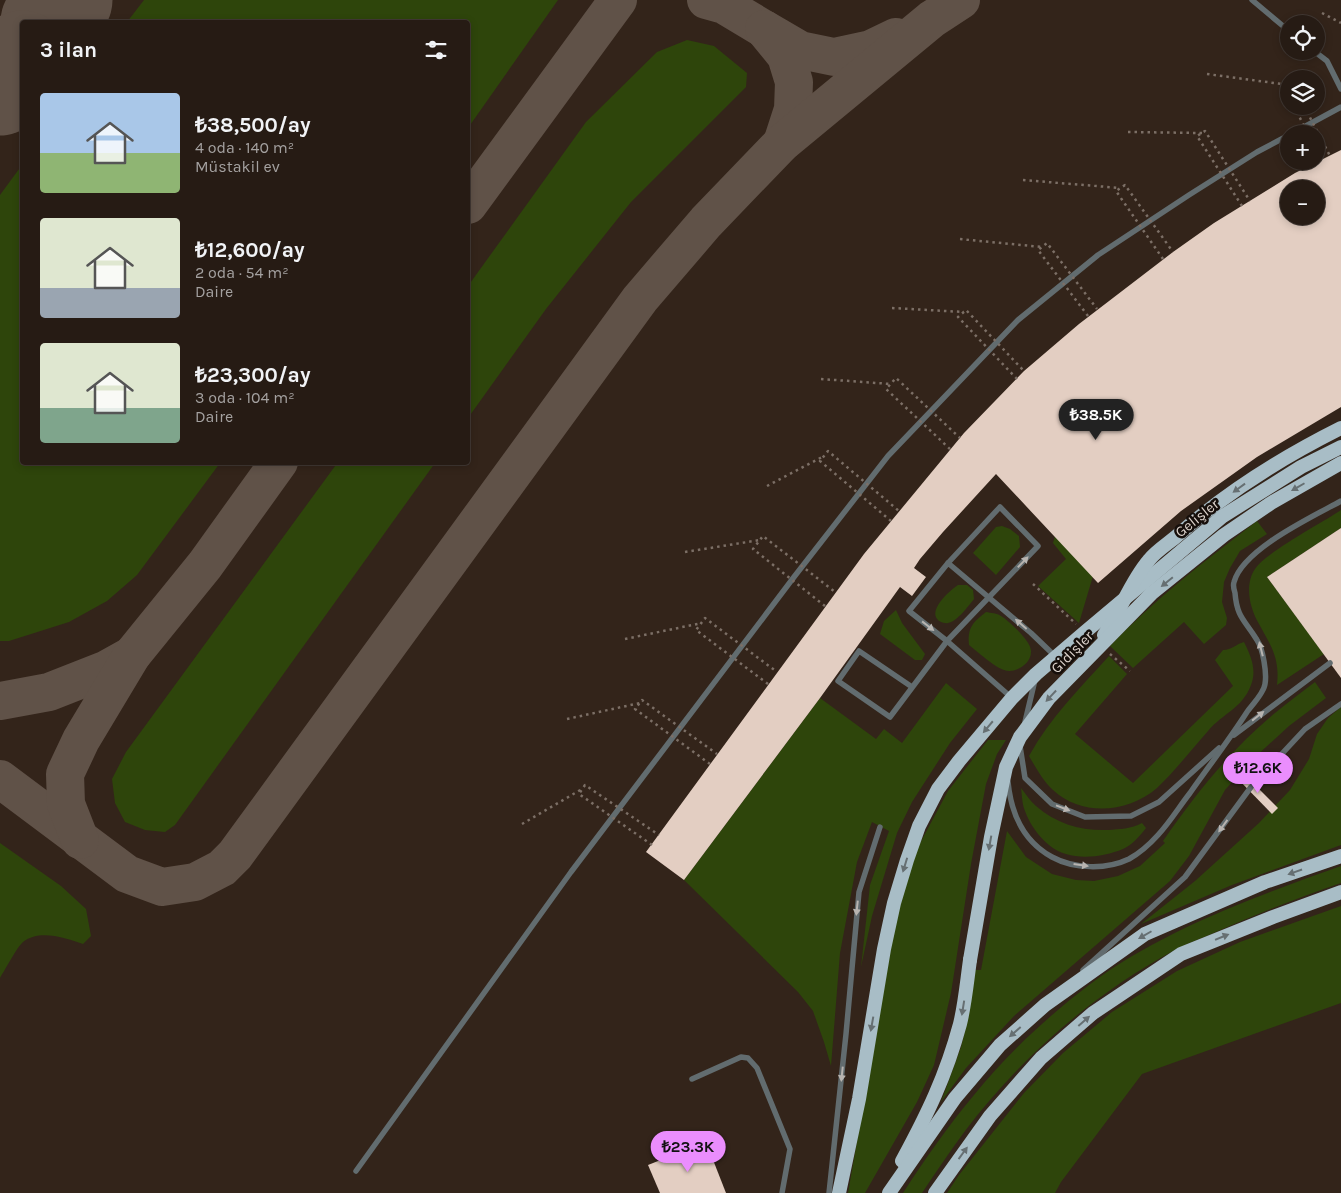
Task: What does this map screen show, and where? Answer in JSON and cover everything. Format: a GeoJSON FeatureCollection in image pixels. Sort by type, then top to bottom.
{"type":"FeatureCollection","features":[{"type":"Feature","properties":{"kind":"highway"},"geometry":{"type":"LineString","coordinates":[[1080,667],[1108,630],[1134,580],[1150,559],[1197,518],[1255,477],[1341,428]]}},
{"type":"Feature","properties":{"kind":"highway","name":"Gelişler"},"geometry":{"type":"LineString","coordinates":[[839,1193],[859,1099],[884,949],[894,903],[919,826],[938,789],[1012,698],[1036,674],[1085,632],[1223,516],[1301,467],[1341,447]]}},
{"type":"Feature","properties":{"kind":"highway","name":"Gidişler"},"geometry":{"type":"LineString","coordinates":[[884,1193],[923,1123],[944,1078],[960,1022],[991,836],[1006,768],[1020,737],[1049,698],[1152,593],[1224,535],[1271,503],[1341,463]]}},
{"type":"Feature","properties":{"kind":"highway"},"geometry":{"type":"LineString","coordinates":[[889,1193],[955,1098],[1000,1045],[1045,1005],[1145,934],[1265,882],[1341,856]]}},
{"type":"Feature","properties":{"kind":"highway"},"geometry":{"type":"LineString","coordinates":[[935,1193],[990,1116],[1034,1065],[1092,1013],[1181,954],[1341,892]]}},
{"type":"Feature","properties":{"kind":"lane"},"geometry":{"type":"LineString","coordinates":[[1252,0],[1280,23]]}},
{"type":"Feature","properties":{"kind":"lane"},"geometry":{"type":"LineString","coordinates":[[1325,60],[1341,89]]}},
{"type":"Feature","properties":{"kind":"lane"},"geometry":{"type":"LineString","coordinates":[[1307,125],[1341,107]]}},
{"type":"Feature","properties":{"kind":"lane"},"geometry":{"type":"LineString","coordinates":[[356,1171],[571,872],[794,576],[888,456],[1018,320],[1098,255],[1189,195],[1280,139]]}},
{"type":"Feature","properties":{"kind":"lane"},"geometry":{"type":"LineString","coordinates":[[1006,768],[1009,797],[1017,820],[1038,848],[1053,858],[1070,864],[1088,867],[1108,865],[1128,859],[1145,849],[1159,834],[1229,739],[1265,686],[1265,667],[1258,641],[1246,626],[1236,608],[1234,583],[1241,567],[1260,549],[1341,501]]}},
{"type":"Feature","properties":{"kind":"lane"},"geometry":{"type":"LineString","coordinates":[[912,687],[860,651],[838,681],[890,717],[947,641],[1038,546],[1000,507],[948,563],[909,611],[947,641],[1012,698]]}},
{"type":"Feature","properties":{"kind":"lane"},"geometry":{"type":"LineString","coordinates":[[948,563],[989,596],[1056,657]]}},
{"type":"Feature","properties":{"kind":"lane"},"geometry":{"type":"LineString","coordinates":[[1036,674],[1019,749],[1025,778],[1052,804],[1085,817],[1131,816],[1158,802],[1229,739],[1330,663]]}},
{"type":"Feature","properties":{"kind":"lane"},"geometry":{"type":"LineString","coordinates":[[1045,1005],[1185,877],[1251,787],[1270,765],[1305,728],[1341,704]]}},
{"type":"Feature","properties":{"kind":"lane"},"geometry":{"type":"LineString","coordinates":[[829,1193],[859,892],[880,827]]}},
{"type":"Feature","properties":{"kind":"lane"},"geometry":{"type":"LineString","coordinates":[[692,1080],[741,1057],[748,1058],[757,1068],[790,1149],[782,1193]]}},
{"type":"Feature","properties":{"kind":"path"},"geometry":{"type":"LineString","coordinates":[[1322,14],[1341,23]]}},
{"type":"Feature","properties":{"kind":"path"},"geometry":{"type":"LineString","coordinates":[[1207,74],[1280,85]]}},
{"type":"Feature","properties":{"kind":"path"},"geometry":{"type":"LineString","coordinates":[[1309,115],[1330,156]]}},
{"type":"Feature","properties":{"kind":"path"},"geometry":{"type":"LineString","coordinates":[[1128,132],[1202,133],[1205,131],[1250,201]]}},
{"type":"Feature","properties":{"kind":"path"},"geometry":{"type":"LineString","coordinates":[[1202,133],[1197,136],[1242,206]]}},
{"type":"Feature","properties":{"kind":"path"},"geometry":{"type":"LineString","coordinates":[[1023,180],[1120,188]]}},
{"type":"Feature","properties":{"kind":"path"},"geometry":{"type":"LineString","coordinates":[[1163,259],[1116,192],[1120,188],[1125,185],[1173,252]]}},
{"type":"Feature","properties":{"kind":"path"},"geometry":{"type":"LineString","coordinates":[[960,238],[1042,247]]}},
{"type":"Feature","properties":{"kind":"path"},"geometry":{"type":"LineString","coordinates":[[1088,316],[1038,250],[1047,243],[1097,309]]}},
{"type":"Feature","properties":{"kind":"path"},"geometry":{"type":"LineString","coordinates":[[892,308],[964,312],[966,310],[1024,371]]}},
{"type":"Feature","properties":{"kind":"path"},"geometry":{"type":"LineString","coordinates":[[964,312],[958,318],[1017,379]]}},
{"type":"Feature","properties":{"kind":"path"},"geometry":{"type":"LineString","coordinates":[[950,449],[886,389],[896,378],[960,438]]}},
{"type":"Feature","properties":{"kind":"path"},"geometry":{"type":"LineString","coordinates":[[821,379],[891,384]]}},
{"type":"Feature","properties":{"kind":"path"},"geometry":{"type":"LineString","coordinates":[[891,520],[820,461],[824,456],[828,452],[899,511]]}},
{"type":"Feature","properties":{"kind":"path"},"geometry":{"type":"LineString","coordinates":[[766,486],[824,456]]}},
{"type":"Feature","properties":{"kind":"path"},"geometry":{"type":"LineString","coordinates":[[825,606],[753,549],[763,536],[835,592]]}},
{"type":"Feature","properties":{"kind":"path"},"geometry":{"type":"LineString","coordinates":[[685,552],[760,540]]}},
{"type":"Feature","properties":{"kind":"path"},"geometry":{"type":"LineString","coordinates":[[768,684],[696,630],[705,618],[777,672]]}},
{"type":"Feature","properties":{"kind":"path"},"geometry":{"type":"LineString","coordinates":[[625,639],[702,623]]}},
{"type":"Feature","properties":{"kind":"path"},"geometry":{"type":"LineString","coordinates":[[567,719],[640,703],[642,700],[717,754]]}},
{"type":"Feature","properties":{"kind":"path"},"geometry":{"type":"LineString","coordinates":[[640,703],[635,709],[710,764]]}},
{"type":"Feature","properties":{"kind":"path"},"geometry":{"type":"LineString","coordinates":[[652,844],[579,794],[585,784],[659,835]]}},
{"type":"Feature","properties":{"kind":"path"},"geometry":{"type":"LineString","coordinates":[[522,824],[582,790]]}},
{"type":"Feature","properties":{"kind":"green space"},"geometry":{"type":"Polygon","coordinates":[[[144,0],[558,0],[470,125],[470,20],[129,20],[144,0]]]}},
{"type":"Feature","properties":{"kind":"green space"},"geometry":{"type":"Polygon","coordinates":[[[687,40],[714,46],[747,73],[746,87],[631,202],[546,309],[470,415],[470,283],[586,122],[657,52],[687,40]]]}},
{"type":"Feature","properties":{"kind":"green space"},"geometry":{"type":"Polygon","coordinates":[[[20,168],[20,465],[219,465],[137,575],[107,601],[69,622],[9,641],[0,641],[0,195],[20,168]]]}},
{"type":"Feature","properties":{"kind":"green space"},"geometry":{"type":"Polygon","coordinates":[[[336,465],[434,465],[175,825],[165,832],[145,830],[125,822],[115,803],[112,779],[126,752],[336,465]]]}},
{"type":"Feature","properties":{"kind":"green space"},"geometry":{"type":"Polygon","coordinates":[[[1341,510],[1341,528],[1267,577],[1324,654],[1277,685],[1278,676],[1274,653],[1251,604],[1249,589],[1252,575],[1261,562],[1270,554],[1341,510]]]}},
{"type":"Feature","properties":{"kind":"green space"},"geometry":{"type":"Polygon","coordinates":[[[1257,521],[1267,534],[1240,551],[1230,568],[1224,582],[1222,602],[1227,618],[1226,625],[1204,644],[1184,622],[1133,668],[1110,646],[1163,596],[1257,521]]]}},
{"type":"Feature","properties":{"kind":"green space"},"geometry":{"type":"Polygon","coordinates":[[[1002,526],[1019,536],[1020,547],[996,575],[973,553],[996,527],[1002,526]]]}},
{"type":"Feature","properties":{"kind":"green space"},"geometry":{"type":"Polygon","coordinates":[[[1055,536],[1093,576],[1079,623],[1038,586],[1066,559],[1053,543],[1055,536]]]}},
{"type":"Feature","properties":{"kind":"green space"},"geometry":{"type":"Polygon","coordinates":[[[958,585],[967,585],[973,590],[974,599],[952,622],[941,622],[935,613],[937,608],[940,602],[958,585]]]}},
{"type":"Feature","properties":{"kind":"green space"},"geometry":{"type":"Polygon","coordinates":[[[896,610],[902,623],[925,654],[922,660],[915,660],[880,634],[884,621],[896,610]]]}},
{"type":"Feature","properties":{"kind":"green space"},"geometry":{"type":"Polygon","coordinates":[[[986,612],[998,614],[1005,619],[1027,642],[1030,647],[1031,656],[1022,667],[1013,671],[1004,670],[991,663],[969,645],[969,634],[972,626],[986,612]]]}},
{"type":"Feature","properties":{"kind":"green space"},"geometry":{"type":"Polygon","coordinates":[[[1244,642],[1251,658],[1253,679],[1243,700],[1214,725],[1157,788],[1133,803],[1105,808],[1077,805],[1065,799],[1049,786],[1029,756],[1056,716],[1109,656],[1127,674],[1075,734],[1133,783],[1233,686],[1215,660],[1223,650],[1244,642]]]}},
{"type":"Feature","properties":{"kind":"green space"},"geometry":{"type":"Polygon","coordinates":[[[1315,682],[1326,698],[1289,726],[1253,759],[1225,790],[1189,856],[1170,881],[1014,1016],[966,1068],[941,1102],[961,1047],[968,1018],[975,970],[981,970],[1007,831],[1026,857],[1052,874],[1076,880],[1094,881],[1118,876],[1140,866],[1165,843],[1163,841],[1214,773],[1243,742],[1285,705],[1315,682]]]}},
{"type":"Feature","properties":{"kind":"green space"},"geometry":{"type":"Polygon","coordinates":[[[946,683],[977,709],[950,743],[912,802],[897,833],[872,916],[861,967],[870,885],[889,831],[872,822],[857,862],[840,953],[831,1066],[813,1011],[798,992],[684,880],[820,698],[876,739],[884,729],[902,743],[946,683]]]}},
{"type":"Feature","properties":{"kind":"green space"},"geometry":{"type":"Polygon","coordinates":[[[1341,707],[1341,845],[1232,885],[1141,924],[1195,881],[1259,823],[1290,790],[1309,759],[1317,734],[1328,718],[1341,707]]]}},
{"type":"Feature","properties":{"kind":"green space"},"geometry":{"type":"Polygon","coordinates":[[[988,740],[1006,740],[997,754],[986,784],[971,864],[951,993],[934,1065],[917,1102],[865,1193],[848,1193],[899,901],[918,847],[948,791],[988,740]]]}},
{"type":"Feature","properties":{"kind":"green space"},"geometry":{"type":"Polygon","coordinates":[[[1021,788],[1032,802],[1044,812],[1061,822],[1079,828],[1098,830],[1121,829],[1130,828],[1142,823],[1146,828],[1130,845],[1105,855],[1085,857],[1066,854],[1049,845],[1035,830],[1024,808],[1021,788]]]}},
{"type":"Feature","properties":{"kind":"green space"},"geometry":{"type":"Polygon","coordinates":[[[0,843],[61,886],[86,909],[91,936],[83,944],[45,935],[30,938],[23,942],[14,953],[0,978],[0,843]]]}},
{"type":"Feature","properties":{"kind":"green space"},"geometry":{"type":"Polygon","coordinates":[[[1341,866],[1341,883],[1279,906],[1178,948],[1114,987],[1059,1030],[1009,1078],[965,1131],[922,1193],[903,1193],[928,1155],[964,1107],[1000,1065],[1058,1010],[1089,985],[1147,948],[1210,916],[1341,866]]]}},
{"type":"Feature","properties":{"kind":"green space"},"geometry":{"type":"Polygon","coordinates":[[[1341,906],[1341,1003],[1142,1074],[1061,1182],[1055,1193],[947,1193],[1024,1093],[1063,1053],[1112,1012],[1177,971],[1240,942],[1341,906]]]}},
{"type":"Feature","properties":{"kind":"building"},"geometry":{"type":"Polygon","coordinates":[[[1341,150],[1341,407],[1257,457],[1181,511],[1098,583],[996,474],[920,559],[914,568],[926,577],[912,596],[900,587],[684,880],[646,852],[864,554],[964,433],[1024,371],[1079,324],[1173,252],[1214,223],[1280,182],[1280,225],[1325,225],[1325,180],[1284,180],[1301,170],[1325,170],[1325,158],[1341,150]]]}},
{"type":"Feature","properties":{"kind":"building"},"geometry":{"type":"Polygon","coordinates":[[[1341,528],[1341,678],[1267,577],[1341,528]]]}},
{"type":"Feature","properties":{"kind":"building"},"geometry":{"type":"Polygon","coordinates":[[[1243,773],[1278,808],[1272,814],[1237,778],[1243,773]]]}},
{"type":"Feature","properties":{"kind":"building"},"geometry":{"type":"Polygon","coordinates":[[[706,1142],[726,1193],[660,1193],[648,1165],[706,1142]]]}},
{"type":"Feature","properties":{"kind":"taxiway"},"geometry":{"type":"LineString","coordinates":[[470,202],[618,0]]}},
{"type":"Feature","properties":{"kind":"taxiway"},"geometry":{"type":"LineString","coordinates":[[706,0],[724,5],[764,29]]}},
{"type":"Feature","properties":{"kind":"taxiway"},"geometry":{"type":"LineString","coordinates":[[0,779],[127,874],[162,887],[195,882],[222,868],[235,855],[640,299],[706,222],[782,143],[932,19],[961,0]]}},
{"type":"Feature","properties":{"kind":"taxiway"},"geometry":{"type":"LineString","coordinates":[[782,143],[793,109],[794,82],[786,56],[764,29],[800,50],[834,57],[871,49],[896,37]]}},
{"type":"Feature","properties":{"kind":"taxiway"},"geometry":{"type":"LineString","coordinates":[[80,840],[66,804],[65,774],[81,740],[132,655],[205,565],[277,465]]}},
{"type":"Feature","properties":{"kind":"taxiway"},"geometry":{"type":"LineString","coordinates":[[0,701],[49,692],[105,670],[132,655]]}},
{"type":"Feature","properties":{"kind":"runway"},"geometry":{"type":"LineString","coordinates":[[50,20],[65,0]]}},
{"type":"Feature","properties":{"kind":"runway"},"geometry":{"type":"LineString","coordinates":[[0,88],[20,61]]}}]}
